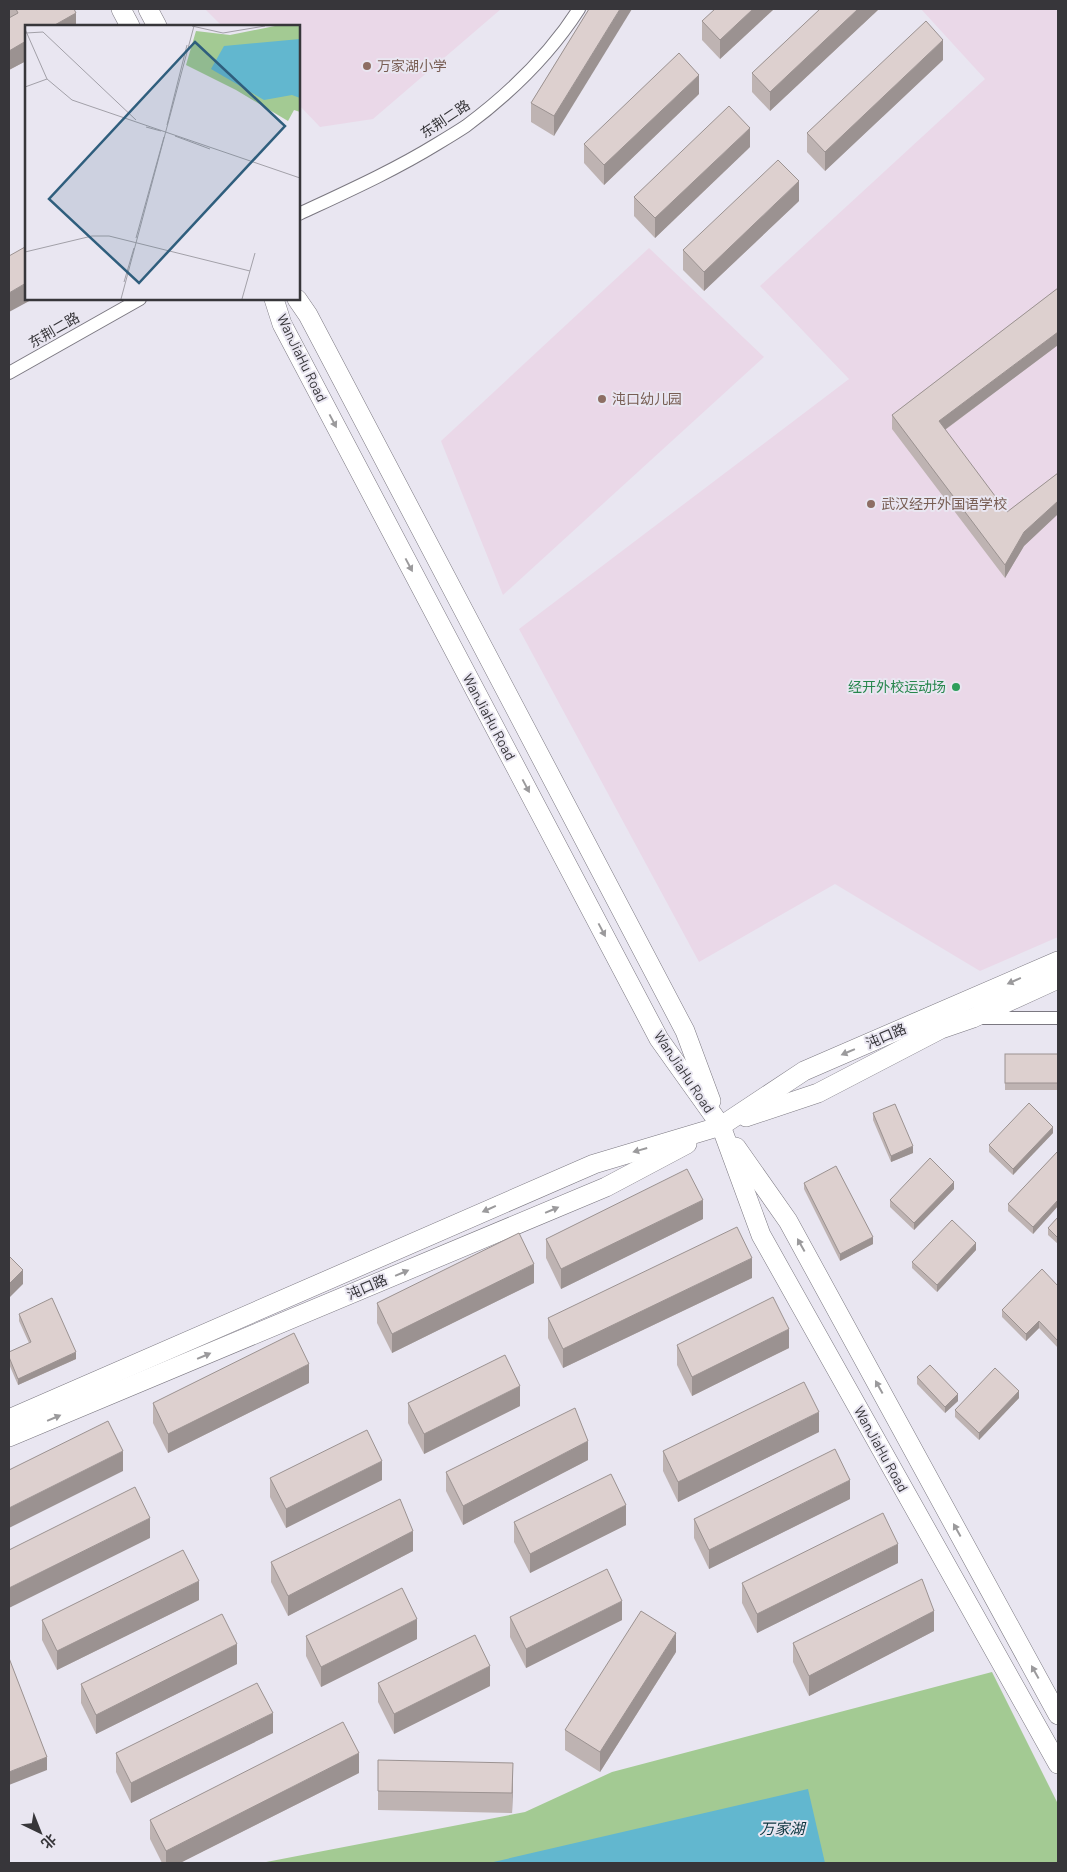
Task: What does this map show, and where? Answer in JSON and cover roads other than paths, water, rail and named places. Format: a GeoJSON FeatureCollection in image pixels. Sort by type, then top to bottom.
{"type":"FeatureCollection","features":[{"type":"Feature","properties":{"kind":"main road"},"geometry":{"type":"LineString","coordinates":[[121,9],[129,25]]}},
{"type":"Feature","properties":{"kind":"main road"},"geometry":{"type":"LineString","coordinates":[[148,9],[156,25]]}},
{"type":"Feature","properties":{"kind":"main road","name":"WanJiaHu Road"},"geometry":{"type":"LineString","coordinates":[[274,300],[282,324],[659,1039],[788,1221],[1058,1715]]}},
{"type":"Feature","properties":{"kind":"main road","name":"WanJiaHu Road"},"geometry":{"type":"LineString","coordinates":[[298,300],[308,315],[685,1031],[761,1236],[1058,1764]]}},
{"type":"Feature","properties":{"kind":"main road","name":"沌口路"},"geometry":{"type":"LineString","coordinates":[[9,1419],[594,1164],[721,1126],[818,1093],[941,1029],[973,1008],[1058,961]]}},
{"type":"Feature","properties":{"kind":"main road","name":"沌口路"},"geometry":{"type":"LineString","coordinates":[[9,1437],[606,1187],[721,1126],[804,1071],[973,1008],[1058,979]]}},
{"type":"Feature","properties":{"kind":"street","name":"东荆二路"},"geometry":{"type":"LineString","coordinates":[[300,214],[394,169],[466,126],[506,92],[542,56],[579,9]]}},
{"type":"Feature","properties":{"kind":"street","name":"东荆二路"},"geometry":{"type":"LineString","coordinates":[[9,373],[138,300]]}},
{"type":"Feature","properties":{"kind":"street"},"geometry":{"type":"LineString","coordinates":[[973,1008],[1058,1018]]}},
{"type":"Feature","properties":{"kind":"water","name":"万家湖"},"geometry":{"type":"Polygon","coordinates":[[[808,1789],[825,1863],[489,1863],[808,1789]]]}},
{"type":"Feature","properties":{"kind":"place","name":"万家湖小学"},"geometry":{"type":"Point","coordinates":[367,66]}},
{"type":"Feature","properties":{"kind":"place","name":"沌口幼儿园"},"geometry":{"type":"Point","coordinates":[602,399]}},
{"type":"Feature","properties":{"kind":"place","name":"武汉经开外国语学校"},"geometry":{"type":"Point","coordinates":[871,504]}},
{"type":"Feature","properties":{"kind":"place","name":"经开外校运动场"},"geometry":{"type":"Point","coordinates":[956,687]}}]}
